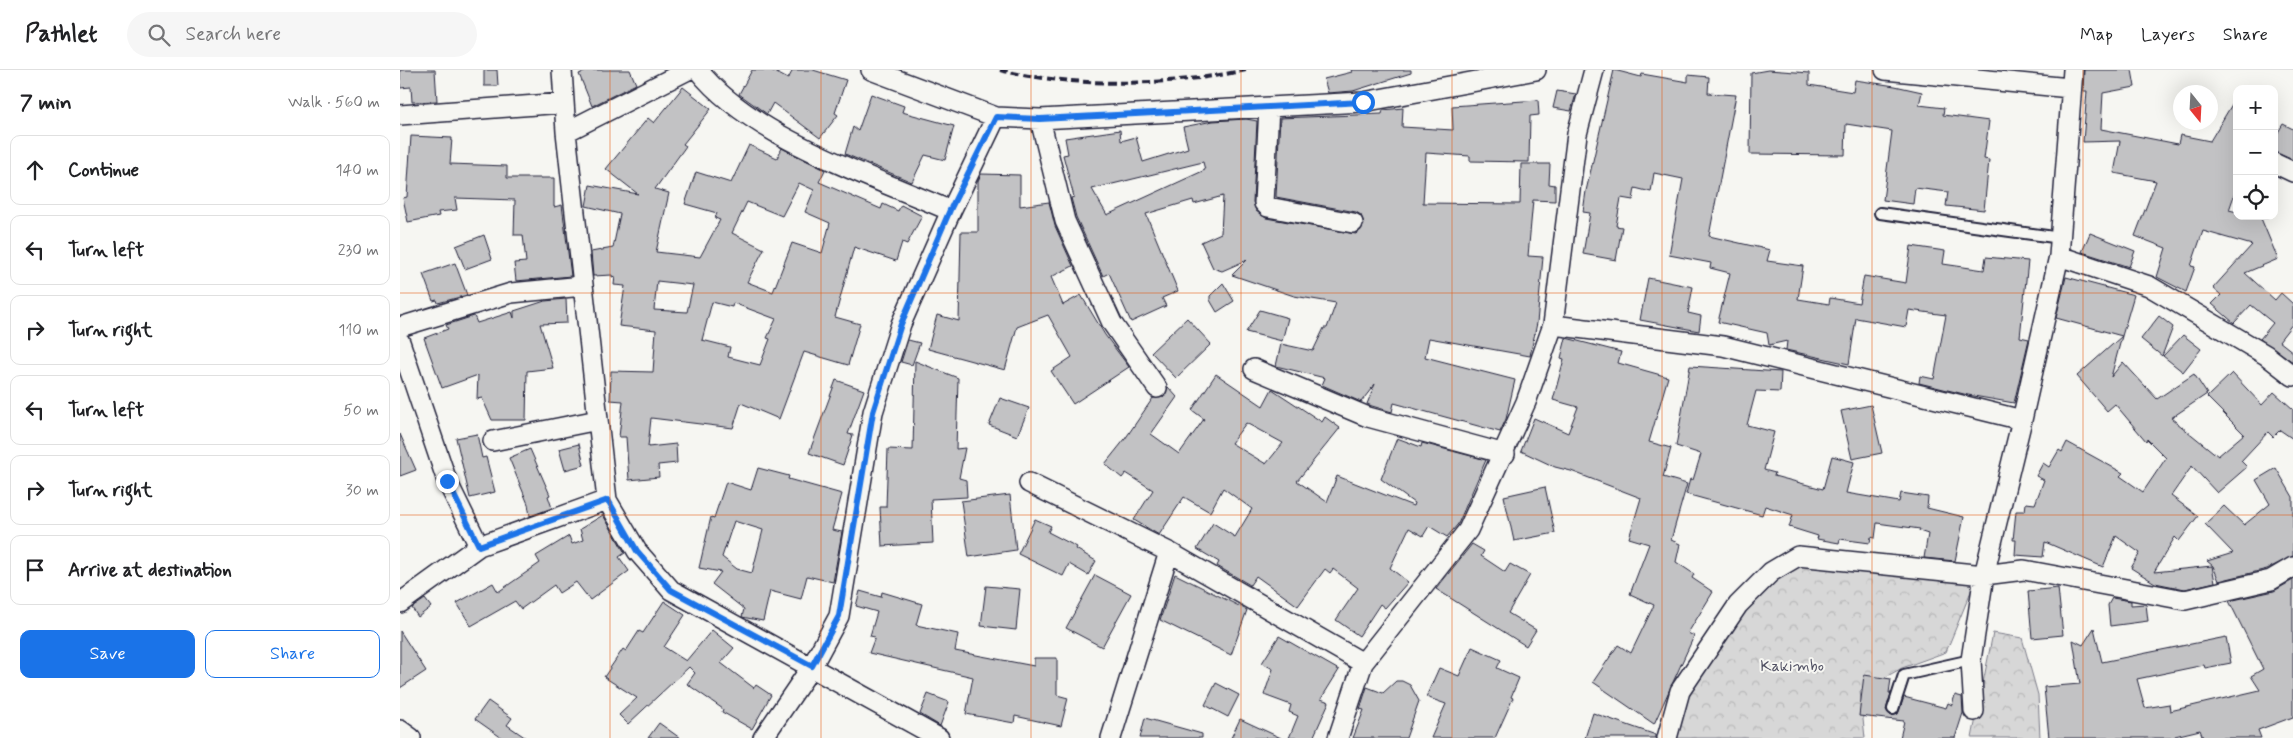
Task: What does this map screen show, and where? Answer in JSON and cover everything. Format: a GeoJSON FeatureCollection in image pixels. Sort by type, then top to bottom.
{"type":"FeatureCollection","features":[{"type":"Feature","properties":{"kind":"street"},"geometry":{"type":"LineString","coordinates":[[562,70],[566,132],[608,500],[637,551],[671,590],[812,666],[939,738]]}},
{"type":"Feature","properties":{"kind":"street"},"geometry":{"type":"LineString","coordinates":[[566,132],[688,70]]}},
{"type":"Feature","properties":{"kind":"street"},"geometry":{"type":"LineString","coordinates":[[698,70],[712,87],[739,110],[797,144],[950,210]]}},
{"type":"Feature","properties":{"kind":"street"},"geometry":{"type":"LineString","coordinates":[[871,70],[996,117],[1040,119],[1363,102],[1536,70]]}},
{"type":"Feature","properties":{"kind":"street"},"geometry":{"type":"LineString","coordinates":[[1338,738],[1363,663],[1468,530],[1526,402],[1553,325],[1577,134],[1594,70]]}},
{"type":"Feature","properties":{"kind":"street"},"geometry":{"type":"LineString","coordinates":[[1885,70],[2072,79],[2060,247],[2022,420],[1984,575],[1971,660],[1974,711]]}},
{"type":"Feature","properties":{"kind":"street"},"geometry":{"type":"LineString","coordinates":[[400,114],[564,103]]}},
{"type":"Feature","properties":{"kind":"street"},"geometry":{"type":"LineString","coordinates":[[1269,107],[1264,203],[1268,207],[1353,223]]}},
{"type":"Feature","properties":{"kind":"street"},"geometry":{"type":"LineString","coordinates":[[764,738],[812,666],[839,616],[873,412],[901,324],[950,210],[996,117]]}},
{"type":"Feature","properties":{"kind":"street"},"geometry":{"type":"LineString","coordinates":[[1040,119],[1065,221],[1112,323],[1157,388]]}},
{"type":"Feature","properties":{"kind":"street"},"geometry":{"type":"LineString","coordinates":[[2278,165],[2293,172]]}},
{"type":"Feature","properties":{"kind":"street"},"geometry":{"type":"LineString","coordinates":[[2060,247],[2149,286],[2266,354],[2293,376]]}},
{"type":"Feature","properties":{"kind":"street"},"geometry":{"type":"LineString","coordinates":[[400,327],[511,293],[583,286]]}},
{"type":"Feature","properties":{"kind":"street"},"geometry":{"type":"LineString","coordinates":[[1553,325],[1723,346],[2022,420]]}},
{"type":"Feature","properties":{"kind":"street"},"geometry":{"type":"LineString","coordinates":[[400,342],[447,481],[479,546]]}},
{"type":"Feature","properties":{"kind":"street"},"geometry":{"type":"LineString","coordinates":[[1254,369],[1368,418],[1504,454]]}},
{"type":"Feature","properties":{"kind":"street"},"geometry":{"type":"LineString","coordinates":[[493,440],[598,420]]}},
{"type":"Feature","properties":{"kind":"street"},"geometry":{"type":"LineString","coordinates":[[1029,483],[1169,552],[1363,663]]}},
{"type":"Feature","properties":{"kind":"street"},"geometry":{"type":"LineString","coordinates":[[400,603],[479,546],[608,500]]}},
{"type":"Feature","properties":{"kind":"street"},"geometry":{"type":"LineString","coordinates":[[1111,738],[1169,552]]}},
{"type":"Feature","properties":{"kind":"street"},"geometry":{"type":"LineString","coordinates":[[1667,738],[1680,691],[1738,605],[1771,572],[1798,556],[1984,575],[2024,570],[2185,600],[2271,580],[2293,567]]}},
{"type":"Feature","properties":{"kind":"street"},"geometry":{"type":"LineString","coordinates":[[400,730],[411,738]]}},
{"type":"Feature","properties":{"kind":"lane"},"geometry":{"type":"LineString","coordinates":[[1880,213],[2060,247]]}},
{"type":"Feature","properties":{"kind":"lane"},"geometry":{"type":"LineString","coordinates":[[1893,709],[1904,675],[1971,660]]}},
{"type":"Feature","properties":{"kind":"green space","name":"Kakimbo"},"geometry":{"type":"Polygon","coordinates":[[[1794,563],[1976,579],[1946,652],[1902,668],[1860,691],[1865,738],[1677,738],[1685,701],[1738,618],[1794,563]]]}},
{"type":"Feature","properties":{"kind":"green space"},"geometry":{"type":"Polygon","coordinates":[[[1993,633],[2022,638],[2038,695],[2040,738],[1972,738],[1993,633]]]}},
{"type":"Feature","properties":{"kind":"building"},"geometry":{"type":"Polygon","coordinates":[[[400,70],[435,70],[437,101],[412,102],[411,87],[400,88],[400,70]]]}},
{"type":"Feature","properties":{"kind":"building"},"geometry":{"type":"Polygon","coordinates":[[[484,70],[497,70],[498,86],[484,86],[484,70]]]}},
{"type":"Feature","properties":{"kind":"building"},"geometry":{"type":"Polygon","coordinates":[[[589,70],[630,70],[636,84],[592,106],[579,74],[589,70]]]}},
{"type":"Feature","properties":{"kind":"building"},"geometry":{"type":"Polygon","coordinates":[[[752,70],[771,70],[788,79],[793,70],[813,70],[846,80],[835,113],[838,115],[820,138],[773,103],[767,114],[739,94],[752,70]]]}},
{"type":"Feature","properties":{"kind":"building"},"geometry":{"type":"Polygon","coordinates":[[[1351,70],[1411,70],[1411,73],[1353,91],[1328,93],[1324,79],[1352,72],[1351,70]]]}},
{"type":"Feature","properties":{"kind":"building"},"geometry":{"type":"Polygon","coordinates":[[[1614,70],[1641,77],[1642,74],[1688,82],[1688,75],[1709,77],[1708,93],[1736,95],[1709,236],[1770,250],[1767,261],[1803,266],[1798,299],[1829,304],[1830,298],[1859,303],[1864,276],[1906,283],[1911,246],[1945,251],[1943,264],[1984,270],[1986,257],[2028,261],[2020,337],[2029,339],[2014,403],[1968,395],[1919,383],[1920,376],[1934,379],[1946,315],[1909,310],[1906,327],[1856,318],[1849,364],[1786,350],[1787,341],[1769,345],[1767,333],[1718,322],[1730,273],[1710,268],[1711,263],[1669,255],[1683,179],[1654,173],[1651,192],[1635,188],[1633,200],[1621,198],[1616,226],[1622,227],[1616,260],[1583,254],[1590,213],[1583,212],[1586,191],[1614,70]]]}},
{"type":"Feature","properties":{"kind":"building"},"geometry":{"type":"Polygon","coordinates":[[[1768,70],[1809,73],[1809,85],[1853,92],[1855,80],[1922,92],[1919,105],[1944,108],[1943,115],[1989,121],[1984,159],[1989,160],[1984,210],[1946,206],[1948,192],[1915,188],[1913,204],[1883,200],[1892,131],[1846,124],[1845,155],[1750,154],[1751,73],[1768,70]]]}},
{"type":"Feature","properties":{"kind":"building"},"geometry":{"type":"Polygon","coordinates":[[[2084,70],[2132,70],[2135,87],[2103,93],[2101,129],[2178,144],[2180,135],[2210,141],[2233,103],[2233,198],[2229,210],[2233,211],[2233,220],[2262,220],[2278,259],[2245,273],[2275,300],[2281,293],[2293,304],[2293,323],[2279,341],[2293,352],[2293,362],[2260,339],[2273,323],[2251,305],[2234,323],[2212,304],[2221,295],[2213,288],[2252,245],[2203,231],[2191,266],[2195,267],[2186,292],[2157,277],[2166,248],[2135,236],[2156,181],[2114,173],[2120,141],[2083,142],[2087,91],[2083,91],[2084,70]]]}},
{"type":"Feature","properties":{"kind":"building"},"geometry":{"type":"Polygon","coordinates":[[[683,87],[711,109],[683,144],[686,146],[655,189],[669,193],[656,252],[700,257],[720,220],[715,218],[717,213],[685,204],[696,172],[731,183],[749,145],[777,158],[782,148],[825,170],[819,182],[881,209],[883,204],[898,211],[901,205],[922,216],[907,244],[902,242],[896,261],[854,247],[835,317],[860,324],[848,365],[804,352],[779,419],[741,403],[733,428],[651,418],[648,447],[676,444],[677,463],[658,465],[659,477],[629,480],[626,437],[619,437],[623,401],[610,400],[611,371],[653,372],[656,330],[619,326],[625,286],[614,285],[615,276],[612,277],[612,275],[593,276],[591,252],[613,248],[620,214],[586,206],[590,185],[638,194],[606,169],[648,118],[654,123],[683,87]],[[799,183],[782,216],[747,202],[732,233],[764,249],[747,282],[773,292],[792,243],[822,253],[830,223],[805,212],[814,190],[799,183]],[[657,281],[654,310],[687,312],[693,285],[657,281]],[[712,302],[702,340],[730,347],[728,357],[760,365],[770,339],[767,338],[776,319],[733,303],[732,307],[712,302]]]}},
{"type":"Feature","properties":{"kind":"building"},"geometry":{"type":"Polygon","coordinates":[[[1557,91],[1576,94],[1571,111],[1553,108],[1557,91]]]}},
{"type":"Feature","properties":{"kind":"building"},"geometry":{"type":"Polygon","coordinates":[[[871,94],[904,106],[902,112],[954,126],[945,160],[925,155],[912,182],[845,154],[853,127],[858,131],[871,94]]]}},
{"type":"Feature","properties":{"kind":"building"},"geometry":{"type":"Polygon","coordinates":[[[1538,100],[1539,115],[1530,116],[1529,162],[1470,161],[1470,156],[1426,153],[1423,203],[1520,204],[1521,164],[1550,164],[1549,184],[1555,185],[1555,201],[1533,200],[1528,256],[1543,257],[1537,323],[1530,356],[1429,338],[1425,357],[1515,380],[1506,419],[1500,432],[1394,403],[1392,412],[1367,404],[1375,384],[1361,402],[1322,385],[1325,378],[1276,366],[1281,344],[1313,351],[1324,328],[1327,328],[1336,303],[1294,296],[1232,275],[1247,260],[1222,271],[1213,268],[1201,242],[1221,233],[1223,196],[1194,204],[1193,200],[1146,214],[1178,291],[1162,298],[1166,306],[1131,322],[1109,273],[1103,276],[1076,217],[1071,198],[1074,197],[1063,155],[1068,154],[1065,138],[1120,130],[1121,141],[1136,137],[1143,162],[1188,148],[1183,127],[1213,121],[1246,119],[1257,121],[1253,202],[1256,211],[1266,218],[1356,234],[1364,225],[1361,215],[1356,212],[1276,197],[1280,118],[1382,114],[1383,110],[1403,108],[1402,127],[1453,130],[1452,106],[1538,100]],[[1203,162],[1092,189],[1107,215],[1205,170],[1203,162]]]}},
{"type":"Feature","properties":{"kind":"building"},"geometry":{"type":"Polygon","coordinates":[[[2283,124],[2293,129],[2293,160],[2278,154],[2278,132],[2283,124]]]}},
{"type":"Feature","properties":{"kind":"building"},"geometry":{"type":"Polygon","coordinates":[[[411,136],[452,138],[450,164],[507,166],[507,178],[554,178],[554,207],[562,205],[571,276],[516,281],[514,263],[526,262],[523,235],[514,235],[515,200],[455,198],[457,210],[438,212],[439,216],[408,222],[403,198],[407,197],[411,136]]]}},
{"type":"Feature","properties":{"kind":"building"},"geometry":{"type":"Polygon","coordinates":[[[981,174],[1020,175],[1020,206],[1049,202],[1055,226],[1073,266],[1051,277],[1063,305],[1081,295],[1105,335],[1129,367],[1073,404],[1051,371],[1072,357],[1048,315],[1017,327],[1005,370],[928,349],[937,315],[959,321],[961,232],[978,232],[978,181],[981,174]]]}},
{"type":"Feature","properties":{"kind":"building"},"geometry":{"type":"Polygon","coordinates":[[[2090,233],[2135,251],[2129,267],[2082,252],[2090,233]]]}},
{"type":"Feature","properties":{"kind":"building"},"geometry":{"type":"Polygon","coordinates":[[[484,235],[492,259],[465,269],[456,246],[484,235]]]}},
{"type":"Feature","properties":{"kind":"building"},"geometry":{"type":"Polygon","coordinates":[[[455,263],[467,295],[438,303],[437,300],[433,301],[423,274],[455,263]]]}},
{"type":"Feature","properties":{"kind":"building"},"geometry":{"type":"Polygon","coordinates":[[[2066,277],[2134,295],[2122,336],[2056,318],[2066,277]]]}},
{"type":"Feature","properties":{"kind":"building"},"geometry":{"type":"Polygon","coordinates":[[[1648,278],[1693,287],[1688,313],[1701,316],[1699,331],[1640,320],[1648,278]]]}},
{"type":"Feature","properties":{"kind":"building"},"geometry":{"type":"Polygon","coordinates":[[[1223,283],[1234,301],[1217,312],[1210,300],[1210,296],[1223,283]]]}},
{"type":"Feature","properties":{"kind":"building"},"geometry":{"type":"Polygon","coordinates":[[[566,299],[567,323],[540,324],[553,368],[527,371],[526,420],[492,420],[482,398],[477,399],[478,375],[442,388],[424,338],[448,329],[446,325],[474,316],[477,323],[512,312],[514,318],[514,311],[545,301],[566,299]]]}},
{"type":"Feature","properties":{"kind":"building"},"geometry":{"type":"Polygon","coordinates":[[[1260,310],[1288,318],[1282,341],[1246,332],[1260,310]]]}},
{"type":"Feature","properties":{"kind":"building"},"geometry":{"type":"Polygon","coordinates":[[[2159,316],[2173,327],[2162,356],[2141,339],[2159,316]]]}},
{"type":"Feature","properties":{"kind":"building"},"geometry":{"type":"Polygon","coordinates":[[[1187,318],[1211,344],[1176,378],[1151,352],[1187,318]]]}},
{"type":"Feature","properties":{"kind":"building"},"geometry":{"type":"Polygon","coordinates":[[[2183,335],[2201,349],[2183,372],[2163,356],[2183,335]]]}},
{"type":"Feature","properties":{"kind":"building"},"geometry":{"type":"Polygon","coordinates":[[[2122,336],[2111,377],[2123,362],[2157,399],[2194,374],[2207,394],[2171,418],[2218,456],[2244,434],[2207,397],[2232,373],[2262,405],[2274,392],[2293,409],[2293,439],[2280,430],[2273,437],[2268,432],[2241,461],[2247,467],[2217,493],[2192,466],[2171,496],[2198,516],[2179,541],[2175,537],[2154,572],[2212,566],[2215,582],[2185,589],[2155,583],[2131,568],[2140,553],[2116,536],[2103,567],[2045,542],[2043,557],[2015,555],[2016,540],[2013,540],[2016,511],[2025,511],[2026,503],[2035,504],[2044,480],[2036,476],[2043,463],[2049,467],[2059,450],[2062,452],[2067,442],[2123,473],[2120,476],[2143,492],[2166,458],[2147,439],[2146,441],[2115,404],[2107,411],[2077,376],[2122,336]]]}},
{"type":"Feature","properties":{"kind":"building"},"geometry":{"type":"Polygon","coordinates":[[[1566,338],[1621,352],[1618,363],[1668,377],[1649,442],[1671,448],[1663,477],[1687,484],[1671,540],[1680,544],[1676,562],[1694,574],[1692,578],[1713,592],[1688,633],[1694,636],[1654,724],[1593,682],[1618,645],[1631,653],[1654,605],[1630,594],[1649,544],[1629,538],[1641,498],[1571,471],[1555,467],[1521,451],[1534,418],[1568,433],[1578,407],[1553,400],[1564,359],[1561,358],[1566,338]]]}},
{"type":"Feature","properties":{"kind":"building"},"geometry":{"type":"Polygon","coordinates":[[[908,340],[920,343],[912,365],[901,362],[908,340]]]}},
{"type":"Feature","properties":{"kind":"building"},"geometry":{"type":"Polygon","coordinates":[[[915,361],[958,378],[956,449],[965,448],[959,478],[966,480],[967,497],[931,499],[933,543],[882,546],[880,507],[886,507],[888,449],[913,450],[915,361]]]}},
{"type":"Feature","properties":{"kind":"building"},"geometry":{"type":"Polygon","coordinates":[[[1690,366],[1781,372],[1780,392],[1756,391],[1747,425],[1774,432],[1764,470],[1775,473],[1774,476],[1823,489],[1832,456],[1854,462],[1846,493],[1899,502],[1901,493],[1928,497],[1927,508],[1964,517],[1955,561],[1924,558],[1928,534],[1919,531],[1920,529],[1877,523],[1875,538],[1871,537],[1870,543],[1840,539],[1839,543],[1817,539],[1818,536],[1789,527],[1793,515],[1765,506],[1762,515],[1686,494],[1690,479],[1693,480],[1701,454],[1676,446],[1690,366]]]}},
{"type":"Feature","properties":{"kind":"building"},"geometry":{"type":"Polygon","coordinates":[[[1216,374],[1263,406],[1272,389],[1322,422],[1325,417],[1340,428],[1297,481],[1327,502],[1337,476],[1413,506],[1414,503],[1381,479],[1397,438],[1421,447],[1422,443],[1486,460],[1458,524],[1447,537],[1429,526],[1423,536],[1409,528],[1390,568],[1408,582],[1385,608],[1380,604],[1359,636],[1336,620],[1358,588],[1333,569],[1330,573],[1325,569],[1298,606],[1256,576],[1250,585],[1217,566],[1219,562],[1197,549],[1213,523],[1235,537],[1252,509],[1223,488],[1210,512],[1184,497],[1159,535],[1134,520],[1153,490],[1126,473],[1122,478],[1105,464],[1153,398],[1164,397],[1168,387],[1177,397],[1151,434],[1179,454],[1204,419],[1192,410],[1216,374]],[[1246,423],[1231,443],[1266,464],[1283,443],[1246,423]]]}},
{"type":"Feature","properties":{"kind":"building"},"geometry":{"type":"Polygon","coordinates":[[[836,380],[864,390],[848,434],[853,435],[843,465],[809,453],[836,380]]]}},
{"type":"Feature","properties":{"kind":"building"},"geometry":{"type":"Polygon","coordinates":[[[1000,398],[1029,408],[1017,436],[989,425],[1000,398]]]}},
{"type":"Feature","properties":{"kind":"building"},"geometry":{"type":"Polygon","coordinates":[[[1871,405],[1882,453],[1852,459],[1841,411],[1871,405]]]}},
{"type":"Feature","properties":{"kind":"building"},"geometry":{"type":"Polygon","coordinates":[[[400,434],[416,470],[400,476],[400,434]]]}},
{"type":"Feature","properties":{"kind":"building"},"geometry":{"type":"Polygon","coordinates":[[[477,434],[482,458],[486,457],[495,492],[470,498],[456,438],[477,434]]]}},
{"type":"Feature","properties":{"kind":"building"},"geometry":{"type":"Polygon","coordinates":[[[579,444],[584,465],[565,470],[559,449],[579,444]]]}},
{"type":"Feature","properties":{"kind":"building"},"geometry":{"type":"Polygon","coordinates":[[[530,449],[550,495],[548,496],[552,508],[530,516],[528,504],[509,458],[530,449]]]}},
{"type":"Feature","properties":{"kind":"building"},"geometry":{"type":"Polygon","coordinates":[[[758,468],[789,476],[788,479],[842,494],[832,530],[842,532],[833,582],[807,576],[801,599],[770,591],[763,621],[742,617],[744,609],[712,584],[721,572],[699,568],[711,517],[714,518],[726,482],[751,490],[758,468]],[[734,521],[722,557],[737,569],[752,573],[763,530],[734,521]]]}},
{"type":"Feature","properties":{"kind":"building"},"geometry":{"type":"Polygon","coordinates":[[[2276,468],[2293,497],[2293,556],[2267,569],[2219,581],[2213,566],[2207,561],[2233,553],[2205,524],[2224,506],[2244,525],[2270,504],[2256,480],[2276,468]]]}},
{"type":"Feature","properties":{"kind":"building"},"geometry":{"type":"Polygon","coordinates":[[[1545,487],[1555,533],[1514,541],[1504,496],[1545,487]]]}},
{"type":"Feature","properties":{"kind":"building"},"geometry":{"type":"Polygon","coordinates":[[[1010,495],[1016,550],[969,557],[961,501],[1010,495]]]}},
{"type":"Feature","properties":{"kind":"building"},"geometry":{"type":"Polygon","coordinates":[[[603,515],[625,553],[619,557],[629,571],[590,600],[576,582],[559,593],[554,585],[521,609],[515,601],[471,626],[457,603],[493,583],[498,592],[540,563],[536,556],[569,536],[572,544],[583,540],[580,529],[603,515]]]}},
{"type":"Feature","properties":{"kind":"building"},"geometry":{"type":"Polygon","coordinates":[[[1035,519],[1051,526],[1048,532],[1077,547],[1076,549],[1096,561],[1088,575],[1069,564],[1063,576],[1018,554],[1035,519]]]}},
{"type":"Feature","properties":{"kind":"building"},"geometry":{"type":"Polygon","coordinates":[[[1472,544],[1484,551],[1481,556],[1505,572],[1510,564],[1530,575],[1508,613],[1536,630],[1526,646],[1436,589],[1472,544]]]}},
{"type":"Feature","properties":{"kind":"building"},"geometry":{"type":"Polygon","coordinates":[[[1175,574],[1247,610],[1231,655],[1160,620],[1175,574]]]}},
{"type":"Feature","properties":{"kind":"building"},"geometry":{"type":"Polygon","coordinates":[[[1095,575],[1131,594],[1102,647],[1066,628],[1095,575]]]}},
{"type":"Feature","properties":{"kind":"building"},"geometry":{"type":"Polygon","coordinates":[[[2293,580],[2293,717],[2258,730],[2261,738],[2203,738],[2200,730],[2175,736],[2175,738],[2049,738],[2044,687],[2080,684],[2073,640],[2083,645],[2094,628],[2102,662],[2226,637],[2231,663],[2205,668],[2204,665],[2137,679],[2145,708],[2169,704],[2170,711],[2260,690],[2251,676],[2263,669],[2229,601],[2274,591],[2293,580]]]}},
{"type":"Feature","properties":{"kind":"building"},"geometry":{"type":"Polygon","coordinates":[[[986,586],[1020,589],[1016,630],[981,626],[986,586]]]}},
{"type":"Feature","properties":{"kind":"building"},"geometry":{"type":"Polygon","coordinates":[[[2058,588],[2063,635],[2032,638],[2028,591],[2058,588]]]}},
{"type":"Feature","properties":{"kind":"building"},"geometry":{"type":"Polygon","coordinates":[[[860,591],[881,597],[882,592],[922,604],[916,625],[958,634],[955,651],[1034,666],[1034,658],[1057,658],[1057,695],[1068,698],[1061,726],[1015,716],[1014,723],[966,714],[973,677],[869,653],[875,637],[870,636],[877,612],[856,606],[860,591]]]}},
{"type":"Feature","properties":{"kind":"building"},"geometry":{"type":"Polygon","coordinates":[[[2112,598],[2131,601],[2131,605],[2146,604],[2148,621],[2110,626],[2108,605],[2112,598]]]}},
{"type":"Feature","properties":{"kind":"building"},"geometry":{"type":"Polygon","coordinates":[[[425,599],[431,607],[418,617],[412,608],[425,599]]]}},
{"type":"Feature","properties":{"kind":"building"},"geometry":{"type":"Polygon","coordinates":[[[664,601],[685,615],[664,647],[686,661],[712,630],[734,648],[721,663],[754,688],[756,685],[771,695],[752,729],[722,712],[723,709],[687,684],[695,673],[689,667],[628,724],[619,715],[637,698],[604,677],[623,649],[626,651],[639,631],[643,633],[664,601]]]}},
{"type":"Feature","properties":{"kind":"building"},"geometry":{"type":"Polygon","coordinates":[[[400,631],[426,671],[400,688],[400,631]]]}},
{"type":"Feature","properties":{"kind":"building"},"geometry":{"type":"Polygon","coordinates":[[[1279,636],[1339,670],[1321,699],[1329,702],[1313,738],[1289,738],[1298,716],[1289,712],[1291,705],[1264,695],[1273,669],[1262,663],[1279,636]]]}},
{"type":"Feature","properties":{"kind":"building"},"geometry":{"type":"Polygon","coordinates":[[[1472,647],[1501,660],[1497,668],[1519,678],[1511,697],[1513,698],[1495,738],[1431,738],[1446,704],[1426,697],[1439,668],[1459,676],[1472,647]]]}},
{"type":"Feature","properties":{"kind":"building"},"geometry":{"type":"Polygon","coordinates":[[[1864,675],[1891,679],[1889,693],[1891,693],[1886,710],[1891,716],[1898,714],[1904,697],[1946,708],[1948,703],[1952,705],[1955,695],[1962,697],[1963,713],[1955,738],[1900,738],[1904,721],[1859,716],[1864,675]]]}},
{"type":"Feature","properties":{"kind":"building"},"geometry":{"type":"Polygon","coordinates":[[[1396,681],[1402,681],[1410,685],[1419,701],[1406,738],[1353,738],[1364,710],[1360,709],[1367,687],[1383,693],[1396,681]]]}},
{"type":"Feature","properties":{"kind":"building"},"geometry":{"type":"Polygon","coordinates":[[[1216,683],[1239,695],[1228,717],[1205,705],[1216,683]]]}},
{"type":"Feature","properties":{"kind":"building"},"geometry":{"type":"Polygon","coordinates":[[[928,694],[949,702],[940,726],[920,714],[928,694]]]}},
{"type":"Feature","properties":{"kind":"building"},"geometry":{"type":"Polygon","coordinates":[[[488,701],[512,718],[507,725],[526,738],[502,738],[475,719],[488,701]]]}},
{"type":"Feature","properties":{"kind":"building"},"geometry":{"type":"Polygon","coordinates":[[[1593,713],[1656,735],[1656,738],[1585,738],[1593,713]]]}},
{"type":"Feature","properties":{"kind":"building"},"geometry":{"type":"Polygon","coordinates":[[[1145,718],[1202,734],[1202,738],[1140,738],[1145,718]]]}},
{"type":"Feature","properties":{"kind":"building"},"geometry":{"type":"Polygon","coordinates":[[[1240,719],[1281,738],[1231,738],[1240,719]]]}},
{"type":"Feature","properties":{"kind":"building"},"geometry":{"type":"Polygon","coordinates":[[[659,723],[680,738],[648,738],[659,723]]]}},
{"type":"Feature","properties":{"kind":"railway"},"geometry":{"type":"LineString","coordinates":[[1000,70],[1059,80],[1123,83],[1187,79],[1246,70]]}},
{"type":"Feature","properties":{"kind":"route"},"geometry":{"type":"LineString","coordinates":[[447,481],[479,546],[608,500],[637,551],[671,590],[812,666],[839,616],[873,412],[901,324],[950,210],[996,117],[1040,119],[1363,102]]}}]}
